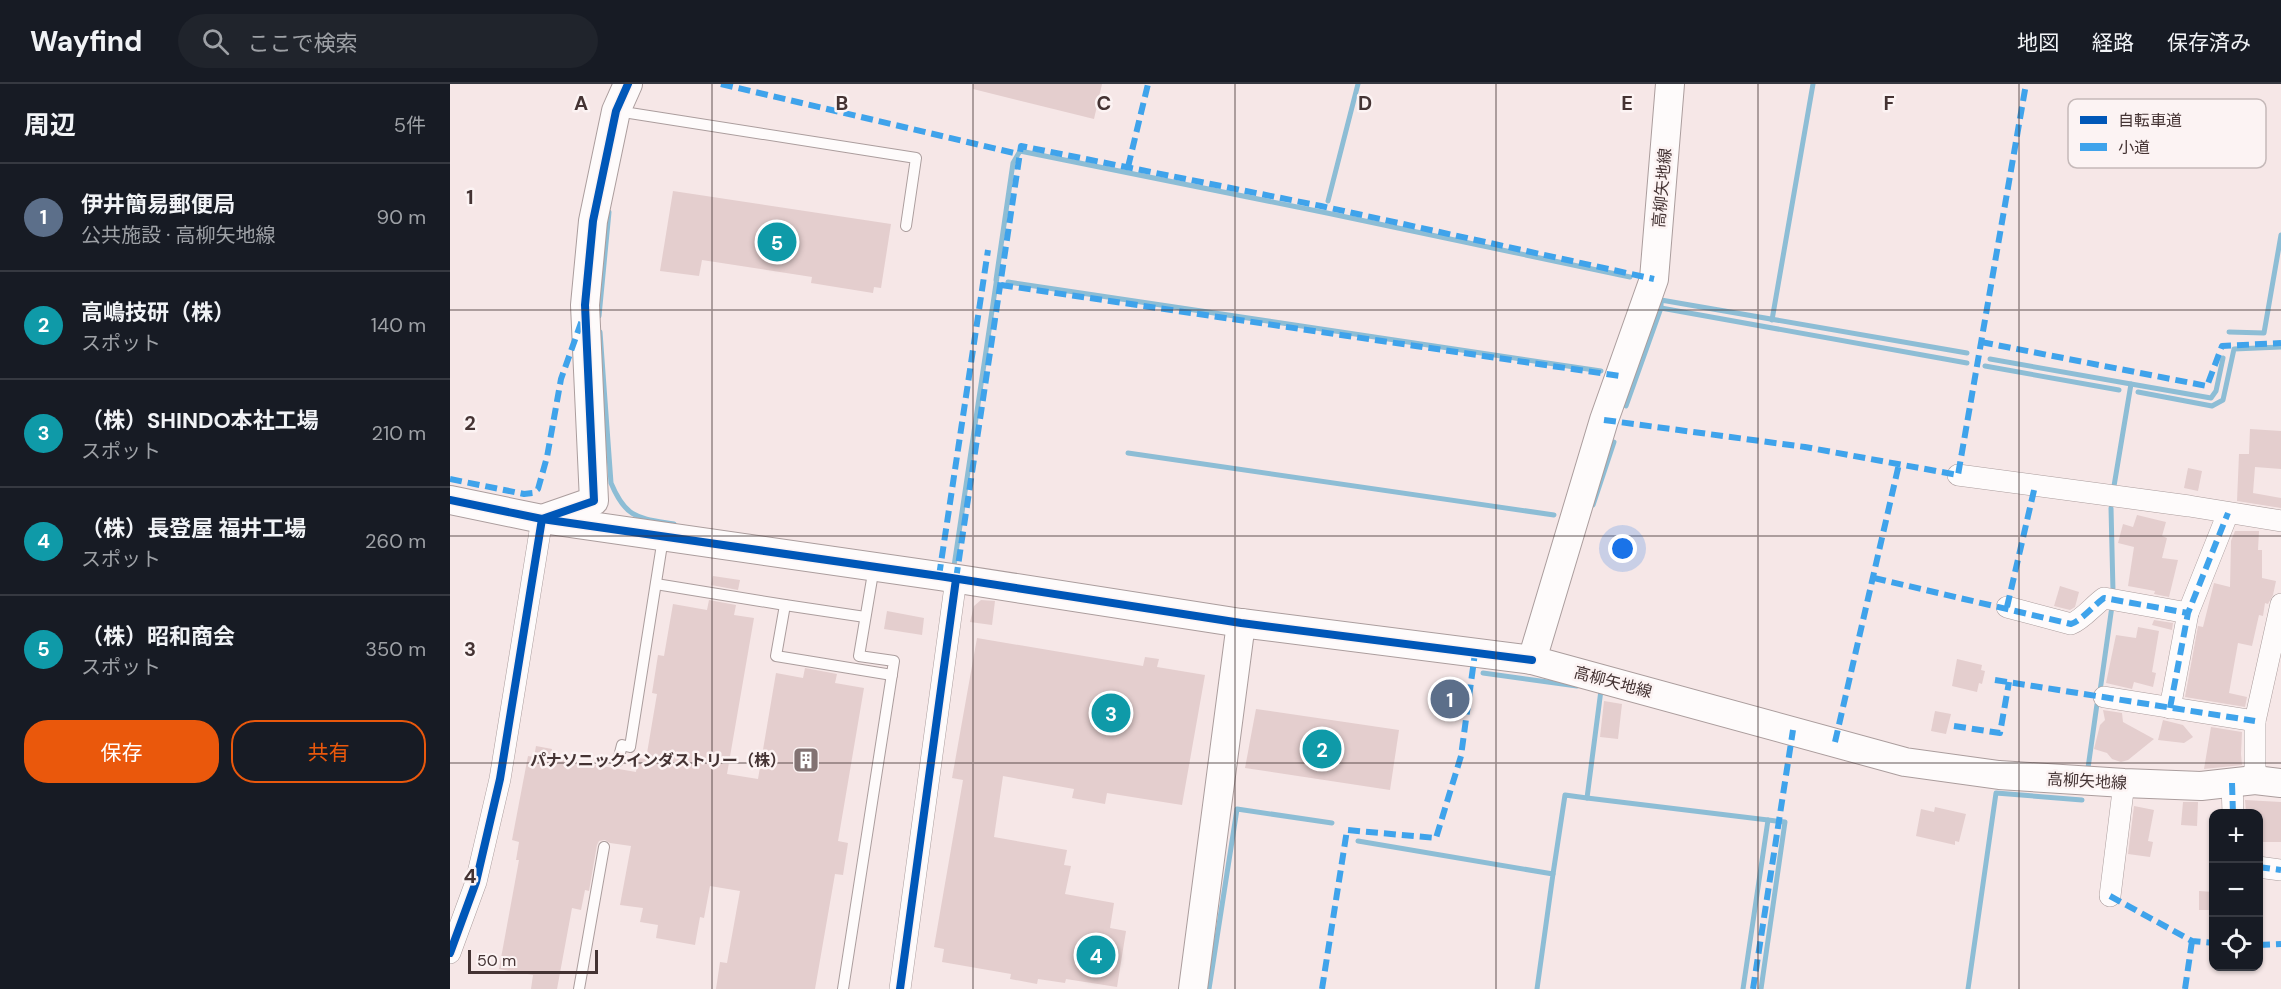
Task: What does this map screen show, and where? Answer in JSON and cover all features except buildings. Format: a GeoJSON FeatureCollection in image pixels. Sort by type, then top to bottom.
{"type":"FeatureCollection","features":[{"type":"Feature","properties":{"kind":"street"},"geometry":{"type":"LineString","coordinates":[[542,519],[594,501],[584,314],[593,221],[616,111],[628,84]]}},
{"type":"Feature","properties":{"kind":"street","name":"高柳矢地線"},"geometry":{"type":"LineString","coordinates":[[1670,84],[1654,279],[1604,420],[1532,660],[1905,762],[1999,776],[2201,786],[2256,782]]}},
{"type":"Feature","properties":{"kind":"street"},"geometry":{"type":"LineString","coordinates":[[1958,476],[2281,521]]}},
{"type":"Feature","properties":{"kind":"street"},"geometry":{"type":"LineString","coordinates":[[454,500],[542,519],[1241,623],[1532,660]]}},
{"type":"Feature","properties":{"kind":"street"},"geometry":{"type":"LineString","coordinates":[[2170,708],[2188,613],[2228,513]]}},
{"type":"Feature","properties":{"kind":"street"},"geometry":{"type":"LineString","coordinates":[[450,953],[476,882],[500,779],[542,519]]}},
{"type":"Feature","properties":{"kind":"street"},"geometry":{"type":"LineString","coordinates":[[900,989],[956,579]]}},
{"type":"Feature","properties":{"kind":"street"},"geometry":{"type":"LineString","coordinates":[[2007,607],[2071,624],[2078,621],[2088,609],[2104,598],[2188,613]]}},
{"type":"Feature","properties":{"kind":"street"},"geometry":{"type":"LineString","coordinates":[[2236,809],[2256,782],[2255,721],[2281,604]]}},
{"type":"Feature","properties":{"kind":"street"},"geometry":{"type":"LineString","coordinates":[[1192,989],[1241,623]]}},
{"type":"Feature","properties":{"kind":"street"},"geometry":{"type":"LineString","coordinates":[[2104,697],[2255,721]]}},
{"type":"Feature","properties":{"kind":"street"},"geometry":{"type":"LineString","coordinates":[[2110,896],[2124,783]]}},
{"type":"Feature","properties":{"kind":"street"},"geometry":{"type":"LineString","coordinates":[[2263,868],[2281,870]]}},
{"type":"Feature","properties":{"kind":"lane"},"geometry":{"type":"LineString","coordinates":[[616,111],[916,158],[906,226]]}},
{"type":"Feature","properties":{"kind":"lane"},"geometry":{"type":"LineString","coordinates":[[618,761],[621,745],[630,747],[663,536]]}},
{"type":"Feature","properties":{"kind":"lane"},"geometry":{"type":"LineString","coordinates":[[843,989],[894,661],[859,656],[874,567]]}},
{"type":"Feature","properties":{"kind":"lane"},"geometry":{"type":"LineString","coordinates":[[656,584],[866,618]]}},
{"type":"Feature","properties":{"kind":"lane"},"geometry":{"type":"LineString","coordinates":[[785,605],[776,656],[892,675]]}},
{"type":"Feature","properties":{"kind":"lane"},"geometry":{"type":"LineString","coordinates":[[579,989],[604,847]]}},
{"type":"Feature","properties":{"kind":"waterway"},"geometry":{"type":"LineString","coordinates":[[1328,201],[1358,84]]}},
{"type":"Feature","properties":{"kind":"waterway"},"geometry":{"type":"LineString","coordinates":[[1772,320],[1813,84]]}},
{"type":"Feature","properties":{"kind":"waterway"},"geometry":{"type":"LineString","coordinates":[[996,280],[1013,163],[1020,151],[1630,277]]}},
{"type":"Feature","properties":{"kind":"waterway"},"geometry":{"type":"LineString","coordinates":[[599,316],[609,212]]}},
{"type":"Feature","properties":{"kind":"waterway"},"geometry":{"type":"LineString","coordinates":[[2229,332],[2264,333],[2281,235]]}},
{"type":"Feature","properties":{"kind":"waterway"},"geometry":{"type":"LineString","coordinates":[[954,566],[997,277]]}},
{"type":"Feature","properties":{"kind":"waterway"},"geometry":{"type":"LineString","coordinates":[[1008,282],[1601,371]]}},
{"type":"Feature","properties":{"kind":"waterway"},"geometry":{"type":"LineString","coordinates":[[1626,406],[1661,308],[1661,300],[1967,353]]}},
{"type":"Feature","properties":{"kind":"waterway"},"geometry":{"type":"LineString","coordinates":[[1661,308],[1967,363]]}},
{"type":"Feature","properties":{"kind":"waterway"},"geometry":{"type":"LineString","coordinates":[[600,332],[611,483],[622,504],[635,515],[674,524]]}},
{"type":"Feature","properties":{"kind":"waterway"},"geometry":{"type":"LineString","coordinates":[[2138,392],[2212,406],[2223,400],[2234,349],[2281,347]]}},
{"type":"Feature","properties":{"kind":"waterway"},"geometry":{"type":"LineString","coordinates":[[2114,486],[2131,384],[2211,398],[2216,391],[2223,358]]}},
{"type":"Feature","properties":{"kind":"waterway"},"geometry":{"type":"LineString","coordinates":[[1990,359],[2131,384]]}},
{"type":"Feature","properties":{"kind":"waterway"},"geometry":{"type":"LineString","coordinates":[[1985,366],[2119,390]]}},
{"type":"Feature","properties":{"kind":"waterway"},"geometry":{"type":"LineString","coordinates":[[1593,505],[1614,442]]}},
{"type":"Feature","properties":{"kind":"waterway"},"geometry":{"type":"LineString","coordinates":[[1128,453],[1554,515]]}},
{"type":"Feature","properties":{"kind":"waterway"},"geometry":{"type":"LineString","coordinates":[[2111,508],[2113,591]]}},
{"type":"Feature","properties":{"kind":"waterway"},"geometry":{"type":"LineString","coordinates":[[2100,691],[2112,606]]}},
{"type":"Feature","properties":{"kind":"waterway"},"geometry":{"type":"LineString","coordinates":[[1483,673],[1577,686]]}},
{"type":"Feature","properties":{"kind":"waterway"},"geometry":{"type":"LineString","coordinates":[[1553,874],[1565,795],[1587,798],[1601,690],[1598,690]]}},
{"type":"Feature","properties":{"kind":"waterway"},"geometry":{"type":"LineString","coordinates":[[2088,768],[2097,704]]}},
{"type":"Feature","properties":{"kind":"waterway"},"geometry":{"type":"LineString","coordinates":[[1968,989],[1996,793],[2082,800]]}},
{"type":"Feature","properties":{"kind":"waterway"},"geometry":{"type":"LineString","coordinates":[[1587,798],[1768,820],[1743,989]]}},
{"type":"Feature","properties":{"kind":"waterway"},"geometry":{"type":"LineString","coordinates":[[1209,989],[1237,809],[1332,823]]}},
{"type":"Feature","properties":{"kind":"waterway"},"geometry":{"type":"LineString","coordinates":[[1761,989],[1785,822],[1768,820]]}},
{"type":"Feature","properties":{"kind":"waterway"},"geometry":{"type":"LineString","coordinates":[[1358,841],[1553,874],[1537,989]]}},
{"type":"Feature","properties":{"kind":"marked path"},"geometry":{"type":"LineString","coordinates":[[721,84],[1014,153]]}},
{"type":"Feature","properties":{"kind":"marked path"},"geometry":{"type":"LineString","coordinates":[[1128,167],[1148,84]]}},
{"type":"Feature","properties":{"kind":"marked path"},"geometry":{"type":"LineString","coordinates":[[1604,420],[1805,447],[1958,475],[2026,84]]}},
{"type":"Feature","properties":{"kind":"marked path"},"geometry":{"type":"LineString","coordinates":[[956,579],[1021,146],[1321,206],[1654,279]]}},
{"type":"Feature","properties":{"kind":"marked path"},"geometry":{"type":"LineString","coordinates":[[939,576],[988,250]]}},
{"type":"Feature","properties":{"kind":"marked path"},"geometry":{"type":"LineString","coordinates":[[1001,285],[1620,376]]}},
{"type":"Feature","properties":{"kind":"marked path"},"geometry":{"type":"LineString","coordinates":[[450,479],[524,494],[533,493],[538,489],[547,457],[561,379],[582,320]]}},
{"type":"Feature","properties":{"kind":"marked path"},"geometry":{"type":"LineString","coordinates":[[1981,342],[2207,386],[2222,346],[2281,343]]}},
{"type":"Feature","properties":{"kind":"marked path"},"geometry":{"type":"LineString","coordinates":[[1835,742],[1899,464]]}},
{"type":"Feature","properties":{"kind":"marked path"},"geometry":{"type":"LineString","coordinates":[[2007,607],[2035,486]]}},
{"type":"Feature","properties":{"kind":"marked path"},"geometry":{"type":"LineString","coordinates":[[2170,708],[2188,613],[2228,513]]}},
{"type":"Feature","properties":{"kind":"marked path"},"geometry":{"type":"LineString","coordinates":[[1874,578],[2071,624],[2104,598],[2188,613]]}},
{"type":"Feature","properties":{"kind":"marked path"},"geometry":{"type":"LineString","coordinates":[[1322,989],[1347,830],[1436,838],[1461,756],[1475,653]]}},
{"type":"Feature","properties":{"kind":"marked path"},"geometry":{"type":"LineString","coordinates":[[1995,680],[2255,721]]}},
{"type":"Feature","properties":{"kind":"marked path"},"geometry":{"type":"LineString","coordinates":[[1954,726],[2000,733],[2009,682]]}},
{"type":"Feature","properties":{"kind":"marked path"},"geometry":{"type":"LineString","coordinates":[[1753,989],[1793,730]]}},
{"type":"Feature","properties":{"kind":"marked path"},"geometry":{"type":"LineString","coordinates":[[2232,783],[2233,809]]}},
{"type":"Feature","properties":{"kind":"marked path"},"geometry":{"type":"LineString","coordinates":[[2263,868],[2281,870]]}},
{"type":"Feature","properties":{"kind":"marked path"},"geometry":{"type":"LineString","coordinates":[[2110,896],[2192,941],[2209,943]]}},
{"type":"Feature","properties":{"kind":"marked path"},"geometry":{"type":"LineString","coordinates":[[2185,989],[2192,941]]}},
{"type":"Feature","properties":{"kind":"marked path"},"geometry":{"type":"LineString","coordinates":[[2263,945],[2281,944]]}},
{"type":"Feature","properties":{"kind":"cycle path"},"geometry":{"type":"LineString","coordinates":[[450,953],[476,882],[500,779],[542,519],[594,501],[585,305],[593,221],[616,111],[628,84]]}},
{"type":"Feature","properties":{"kind":"cycle path"},"geometry":{"type":"LineString","coordinates":[[450,500],[542,519],[939,576],[1241,623],[1532,660]]}},
{"type":"Feature","properties":{"kind":"cycle path"},"geometry":{"type":"LineString","coordinates":[[900,989],[956,579]]}},
{"type":"Feature","properties":{"kind":"place","name":"（株）昭和商会"},"geometry":{"type":"Point","coordinates":[777,242]}},
{"type":"Feature","properties":{"kind":"place","name":"伊井簡易郵便局"},"geometry":{"type":"Point","coordinates":[1450,699]}},
{"type":"Feature","properties":{"kind":"place","name":"（株）SHINDO本社工場"},"geometry":{"type":"Point","coordinates":[1111,713]}},
{"type":"Feature","properties":{"kind":"place","name":"高嶋技研（株）"},"geometry":{"type":"Point","coordinates":[1322,749]}},
{"type":"Feature","properties":{"kind":"place","name":"パナソニックインダストリー（株）"},"geometry":{"type":"Point","coordinates":[806,760]}},
{"type":"Feature","properties":{"kind":"place","name":"（株）長登屋 福井工場"},"geometry":{"type":"Point","coordinates":[1096,955]}}]}
